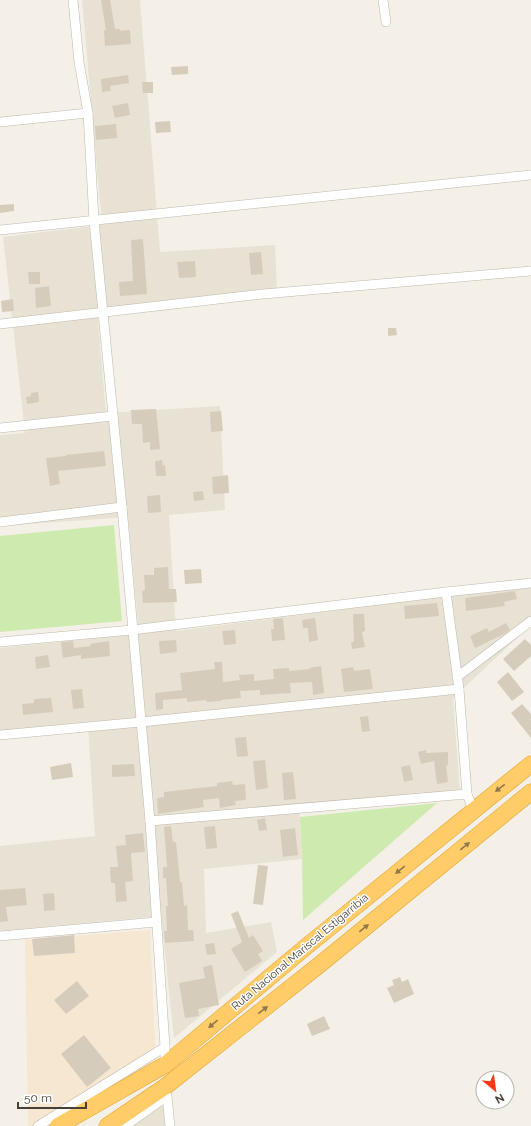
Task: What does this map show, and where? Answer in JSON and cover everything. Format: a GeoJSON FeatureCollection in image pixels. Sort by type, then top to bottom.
{"type":"FeatureCollection","features":[{"type":"Feature","properties":{"kind":"highway","name":"Ruta Nacional Mariscal Estigarribia"},"geometry":{"type":"LineString","coordinates":[[58,1126],[165,1065],[473,810],[531,764]]}},
{"type":"Feature","properties":{"kind":"highway","name":"Ruta Nacional Mariscal Estigarribia"},"geometry":{"type":"LineString","coordinates":[[107,1126],[166,1086],[318,966],[531,792]]}},
{"type":"Feature","properties":{"kind":"street"},"geometry":{"type":"LineString","coordinates":[[73,0],[79,62],[88,112],[94,221],[122,507],[150,821],[165,1065]]}},
{"type":"Feature","properties":{"kind":"street"},"geometry":{"type":"LineString","coordinates":[[383,0],[386,22]]}},
{"type":"Feature","properties":{"kind":"street"},"geometry":{"type":"LineString","coordinates":[[0,122],[88,112]]}},
{"type":"Feature","properties":{"kind":"street"},"geometry":{"type":"LineString","coordinates":[[0,230],[531,175]]}},
{"type":"Feature","properties":{"kind":"street"},"geometry":{"type":"LineString","coordinates":[[0,324],[263,294],[531,271]]}},
{"type":"Feature","properties":{"kind":"street"},"geometry":{"type":"LineString","coordinates":[[0,428],[113,416]]}},
{"type":"Feature","properties":{"kind":"street"},"geometry":{"type":"LineString","coordinates":[[0,522],[122,507]]}},
{"type":"Feature","properties":{"kind":"street"},"geometry":{"type":"LineString","coordinates":[[0,642],[132,630],[531,583]]}},
{"type":"Feature","properties":{"kind":"street"},"geometry":{"type":"LineString","coordinates":[[446,592],[459,689],[467,794],[473,810]]}},
{"type":"Feature","properties":{"kind":"street"},"geometry":{"type":"LineString","coordinates":[[457,677],[531,621]]}},
{"type":"Feature","properties":{"kind":"street"},"geometry":{"type":"LineString","coordinates":[[0,735],[459,689]]}},
{"type":"Feature","properties":{"kind":"street"},"geometry":{"type":"LineString","coordinates":[[150,821],[467,794]]}},
{"type":"Feature","properties":{"kind":"street"},"geometry":{"type":"LineString","coordinates":[[0,936],[156,922]]}},
{"type":"Feature","properties":{"kind":"street"},"geometry":{"type":"LineString","coordinates":[[38,1126],[165,1047]]}},
{"type":"Feature","properties":{"kind":"street"},"geometry":{"type":"LineString","coordinates":[[125,1126],[167,1096],[170,1126]]}},
{"type":"Feature","properties":{"kind":"shaded area"},"geometry":{"type":"Polygon","coordinates":[[[82,0],[140,0],[160,252],[275,245],[277,291],[97,310],[106,413],[220,406],[225,510],[169,515],[176,631],[531,585],[531,625],[453,698],[460,791],[299,804],[302,859],[204,869],[206,933],[271,922],[277,952],[174,1038],[161,916],[0,931],[0,846],[95,836],[88,725],[0,733],[0,648],[139,634],[128,517],[0,526],[0,435],[25,433],[3,237],[102,225],[82,0]]]}},
{"type":"Feature","properties":{"kind":"shaded area"},"geometry":{"type":"Polygon","coordinates":[[[150,930],[156,1061],[33,1126],[28,1126],[25,940],[150,930]]]}},
{"type":"Feature","properties":{"kind":"shaded area"},"geometry":{"type":"Polygon","coordinates":[[[163,1101],[165,1126],[134,1126],[163,1101]]]}},
{"type":"Feature","properties":{"kind":"green space"},"geometry":{"type":"Polygon","coordinates":[[[114,525],[122,621],[0,632],[0,536],[114,525]]]}},
{"type":"Feature","properties":{"kind":"green space"},"geometry":{"type":"Polygon","coordinates":[[[437,803],[303,920],[300,817],[437,803]]]}},
{"type":"Feature","properties":{"kind":"building"},"geometry":{"type":"Polygon","coordinates":[[[101,0],[110,0],[115,29],[120,29],[120,31],[130,30],[131,44],[105,46],[104,30],[106,30],[101,0]]]}},
{"type":"Feature","properties":{"kind":"building"},"geometry":{"type":"Polygon","coordinates":[[[188,66],[188,74],[172,75],[171,67],[188,66]]]}},
{"type":"Feature","properties":{"kind":"building"},"geometry":{"type":"Polygon","coordinates":[[[128,75],[129,83],[110,86],[111,91],[102,92],[101,79],[128,75]]]}},
{"type":"Feature","properties":{"kind":"building"},"geometry":{"type":"Polygon","coordinates":[[[142,82],[153,82],[153,93],[143,93],[142,82]]]}},
{"type":"Feature","properties":{"kind":"building"},"geometry":{"type":"Polygon","coordinates":[[[128,103],[130,115],[115,118],[112,106],[128,103]]]}},
{"type":"Feature","properties":{"kind":"building"},"geometry":{"type":"Polygon","coordinates":[[[170,121],[171,132],[156,133],[155,122],[170,121]]]}},
{"type":"Feature","properties":{"kind":"building"},"geometry":{"type":"Polygon","coordinates":[[[116,124],[117,138],[96,140],[95,126],[116,124]]]}},
{"type":"Feature","properties":{"kind":"building"},"geometry":{"type":"Polygon","coordinates":[[[14,204],[14,211],[0,213],[0,205],[14,204]]]}},
{"type":"Feature","properties":{"kind":"building"},"geometry":{"type":"Polygon","coordinates":[[[143,239],[147,294],[120,296],[119,282],[133,281],[131,240],[143,239]]]}},
{"type":"Feature","properties":{"kind":"building"},"geometry":{"type":"Polygon","coordinates":[[[261,252],[263,274],[251,275],[249,253],[261,252]]]}},
{"type":"Feature","properties":{"kind":"building"},"geometry":{"type":"Polygon","coordinates":[[[195,261],[196,277],[179,278],[177,262],[195,261]]]}},
{"type":"Feature","properties":{"kind":"building"},"geometry":{"type":"Polygon","coordinates":[[[28,272],[40,272],[40,284],[29,284],[28,272]]]}},
{"type":"Feature","properties":{"kind":"building"},"geometry":{"type":"Polygon","coordinates":[[[49,286],[51,306],[36,308],[35,288],[49,286]]]}},
{"type":"Feature","properties":{"kind":"building"},"geometry":{"type":"Polygon","coordinates":[[[13,299],[14,311],[2,312],[1,301],[13,299]]]}},
{"type":"Feature","properties":{"kind":"building"},"geometry":{"type":"Polygon","coordinates":[[[388,328],[396,328],[397,335],[388,336],[388,328]]]}},
{"type":"Feature","properties":{"kind":"building"},"geometry":{"type":"Polygon","coordinates":[[[38,392],[39,402],[27,404],[26,397],[31,396],[31,393],[38,392]]]}},
{"type":"Feature","properties":{"kind":"building"},"geometry":{"type":"Polygon","coordinates":[[[156,409],[160,449],[150,450],[150,442],[143,443],[142,424],[132,424],[131,410],[156,409]]]}},
{"type":"Feature","properties":{"kind":"building"},"geometry":{"type":"Polygon","coordinates":[[[221,411],[223,431],[211,432],[210,412],[221,411]]]}},
{"type":"Feature","properties":{"kind":"building"},"geometry":{"type":"Polygon","coordinates":[[[104,451],[106,466],[58,471],[60,484],[50,486],[46,458],[104,451]]]}},
{"type":"Feature","properties":{"kind":"building"},"geometry":{"type":"Polygon","coordinates":[[[162,460],[163,466],[165,465],[166,476],[156,476],[155,461],[162,460]]]}},
{"type":"Feature","properties":{"kind":"building"},"geometry":{"type":"Polygon","coordinates":[[[228,475],[229,493],[213,494],[212,477],[228,475]]]}},
{"type":"Feature","properties":{"kind":"building"},"geometry":{"type":"Polygon","coordinates":[[[203,491],[204,500],[194,501],[193,492],[203,491]]]}},
{"type":"Feature","properties":{"kind":"building"},"geometry":{"type":"Polygon","coordinates":[[[160,495],[161,512],[148,513],[147,496],[160,495]]]}},
{"type":"Feature","properties":{"kind":"building"},"geometry":{"type":"Polygon","coordinates":[[[168,567],[169,589],[176,589],[177,602],[143,603],[142,591],[145,590],[144,575],[154,575],[154,568],[168,567]]]}},
{"type":"Feature","properties":{"kind":"building"},"geometry":{"type":"Polygon","coordinates":[[[201,569],[202,583],[185,584],[184,570],[201,569]]]}},
{"type":"Feature","properties":{"kind":"building"},"geometry":{"type":"Polygon","coordinates":[[[515,591],[517,599],[504,602],[505,606],[466,611],[465,598],[515,591]]]}},
{"type":"Feature","properties":{"kind":"building"},"geometry":{"type":"Polygon","coordinates":[[[437,603],[439,616],[405,619],[404,606],[437,603]]]}},
{"type":"Feature","properties":{"kind":"building"},"geometry":{"type":"Polygon","coordinates":[[[353,614],[364,614],[365,631],[362,632],[365,647],[352,649],[351,642],[354,642],[353,614]]]}},
{"type":"Feature","properties":{"kind":"building"},"geometry":{"type":"Polygon","coordinates":[[[283,618],[285,640],[272,641],[271,629],[274,629],[273,619],[283,618]]]}},
{"type":"Feature","properties":{"kind":"building"},"geometry":{"type":"Polygon","coordinates":[[[315,618],[318,640],[309,642],[308,628],[303,628],[302,620],[315,618]]]}},
{"type":"Feature","properties":{"kind":"building"},"geometry":{"type":"Polygon","coordinates":[[[506,623],[510,630],[475,648],[470,636],[487,628],[489,632],[506,623]]]}},
{"type":"Feature","properties":{"kind":"building"},"geometry":{"type":"Polygon","coordinates":[[[235,630],[236,644],[224,645],[222,631],[235,630]]]}},
{"type":"Feature","properties":{"kind":"building"},"geometry":{"type":"Polygon","coordinates":[[[525,639],[531,645],[531,656],[514,671],[503,659],[525,639]]]}},
{"type":"Feature","properties":{"kind":"building"},"geometry":{"type":"Polygon","coordinates":[[[176,640],[177,652],[160,654],[159,641],[176,640]]]}},
{"type":"Feature","properties":{"kind":"building"},"geometry":{"type":"Polygon","coordinates":[[[73,641],[74,648],[91,646],[90,644],[109,641],[110,656],[81,659],[81,655],[63,658],[61,642],[73,641]]]}},
{"type":"Feature","properties":{"kind":"building"},"geometry":{"type":"Polygon","coordinates":[[[48,655],[50,667],[36,669],[35,657],[48,655]]]}},
{"type":"Feature","properties":{"kind":"building"},"geometry":{"type":"Polygon","coordinates":[[[214,662],[222,662],[223,682],[240,680],[239,675],[254,674],[254,681],[274,679],[273,669],[289,668],[289,671],[310,669],[309,668],[321,666],[324,693],[313,695],[312,682],[290,683],[291,693],[260,695],[260,690],[240,691],[241,698],[221,701],[206,702],[206,700],[187,702],[187,698],[163,700],[163,709],[156,710],[155,693],[182,690],[180,673],[215,669],[214,662]]]}},
{"type":"Feature","properties":{"kind":"building"},"geometry":{"type":"Polygon","coordinates":[[[353,667],[354,671],[370,669],[373,689],[344,692],[341,669],[353,667]]]}},
{"type":"Feature","properties":{"kind":"building"},"geometry":{"type":"Polygon","coordinates":[[[508,672],[524,692],[512,701],[497,682],[508,672]]]}},
{"type":"Feature","properties":{"kind":"building"},"geometry":{"type":"Polygon","coordinates":[[[82,689],[84,708],[73,709],[71,690],[82,689]]]}},
{"type":"Feature","properties":{"kind":"building"},"geometry":{"type":"Polygon","coordinates":[[[51,698],[53,712],[23,715],[22,704],[34,703],[34,699],[51,698]]]}},
{"type":"Feature","properties":{"kind":"building"},"geometry":{"type":"Polygon","coordinates":[[[522,704],[531,714],[531,738],[511,713],[522,704]]]}},
{"type":"Feature","properties":{"kind":"building"},"geometry":{"type":"Polygon","coordinates":[[[368,716],[370,731],[362,732],[360,717],[368,716]]]}},
{"type":"Feature","properties":{"kind":"building"},"geometry":{"type":"Polygon","coordinates":[[[246,737],[248,756],[237,757],[235,738],[246,737]]]}},
{"type":"Feature","properties":{"kind":"building"},"geometry":{"type":"Polygon","coordinates":[[[426,750],[426,753],[448,752],[448,765],[446,766],[448,782],[437,784],[434,761],[421,764],[418,752],[426,750]]]}},
{"type":"Feature","properties":{"kind":"building"},"geometry":{"type":"Polygon","coordinates":[[[265,760],[268,788],[256,790],[253,761],[265,760]]]}},
{"type":"Feature","properties":{"kind":"building"},"geometry":{"type":"Polygon","coordinates":[[[71,763],[73,777],[52,780],[50,767],[71,763]]]}},
{"type":"Feature","properties":{"kind":"building"},"geometry":{"type":"Polygon","coordinates":[[[134,764],[135,776],[112,777],[112,765],[134,764]]]}},
{"type":"Feature","properties":{"kind":"building"},"geometry":{"type":"Polygon","coordinates":[[[410,765],[413,780],[404,782],[401,767],[410,765]]]}},
{"type":"Feature","properties":{"kind":"building"},"geometry":{"type":"Polygon","coordinates":[[[293,772],[296,799],[284,800],[282,773],[293,772]]]}},
{"type":"Feature","properties":{"kind":"building"},"geometry":{"type":"Polygon","coordinates":[[[232,781],[233,785],[245,784],[246,800],[235,801],[236,805],[220,808],[219,798],[203,800],[204,807],[158,814],[157,798],[164,797],[164,792],[217,786],[217,783],[232,781]]]}},
{"type":"Feature","properties":{"kind":"building"},"geometry":{"type":"Polygon","coordinates":[[[265,818],[267,830],[259,831],[257,820],[265,818]]]}},
{"type":"Feature","properties":{"kind":"building"},"geometry":{"type":"Polygon","coordinates":[[[171,826],[173,842],[176,842],[184,906],[187,905],[188,930],[193,930],[194,941],[165,943],[164,931],[167,931],[166,906],[168,906],[166,878],[163,878],[163,867],[167,867],[164,827],[171,826]]]}},
{"type":"Feature","properties":{"kind":"building"},"geometry":{"type":"Polygon","coordinates":[[[215,826],[217,848],[206,849],[204,827],[215,826]]]}},
{"type":"Feature","properties":{"kind":"building"},"geometry":{"type":"Polygon","coordinates":[[[295,828],[298,855],[283,857],[280,830],[295,828]]]}},
{"type":"Feature","properties":{"kind":"building"},"geometry":{"type":"Polygon","coordinates":[[[143,833],[145,852],[131,853],[133,881],[125,882],[127,901],[116,902],[115,883],[111,883],[110,867],[118,867],[116,846],[126,845],[125,835],[143,833]]]}},
{"type":"Feature","properties":{"kind":"building"},"geometry":{"type":"Polygon","coordinates":[[[258,865],[268,866],[263,905],[253,904],[258,865]]]}},
{"type":"Feature","properties":{"kind":"building"},"geometry":{"type":"Polygon","coordinates":[[[25,888],[27,905],[6,907],[8,921],[0,922],[0,890],[25,888]]]}},
{"type":"Feature","properties":{"kind":"building"},"geometry":{"type":"Polygon","coordinates":[[[54,893],[55,910],[44,911],[43,894],[54,893]]]}},
{"type":"Feature","properties":{"kind":"building"},"geometry":{"type":"Polygon","coordinates":[[[238,911],[249,938],[253,935],[263,951],[258,954],[262,961],[245,972],[231,949],[242,942],[231,914],[238,911]]]}},
{"type":"Feature","properties":{"kind":"building"},"geometry":{"type":"Polygon","coordinates":[[[74,935],[75,953],[34,956],[32,939],[74,935]]]}},
{"type":"Feature","properties":{"kind":"building"},"geometry":{"type":"Polygon","coordinates":[[[214,943],[216,954],[207,955],[205,944],[214,943]]]}},
{"type":"Feature","properties":{"kind":"building"},"geometry":{"type":"Polygon","coordinates":[[[212,965],[219,1005],[198,1009],[199,1016],[185,1018],[179,983],[205,978],[203,967],[212,965]]]}},
{"type":"Feature","properties":{"kind":"building"},"geometry":{"type":"Polygon","coordinates":[[[400,977],[402,982],[408,979],[414,994],[394,1003],[387,988],[394,985],[392,980],[400,977]]]}},
{"type":"Feature","properties":{"kind":"building"},"geometry":{"type":"Polygon","coordinates":[[[77,981],[89,996],[66,1014],[54,1000],[77,981]]]}},
{"type":"Feature","properties":{"kind":"building"},"geometry":{"type":"Polygon","coordinates":[[[324,1016],[330,1029],[312,1036],[307,1024],[324,1016]]]}},
{"type":"Feature","properties":{"kind":"building"},"geometry":{"type":"Polygon","coordinates":[[[84,1035],[111,1068],[87,1087],[61,1054],[84,1035]]]}}]}
